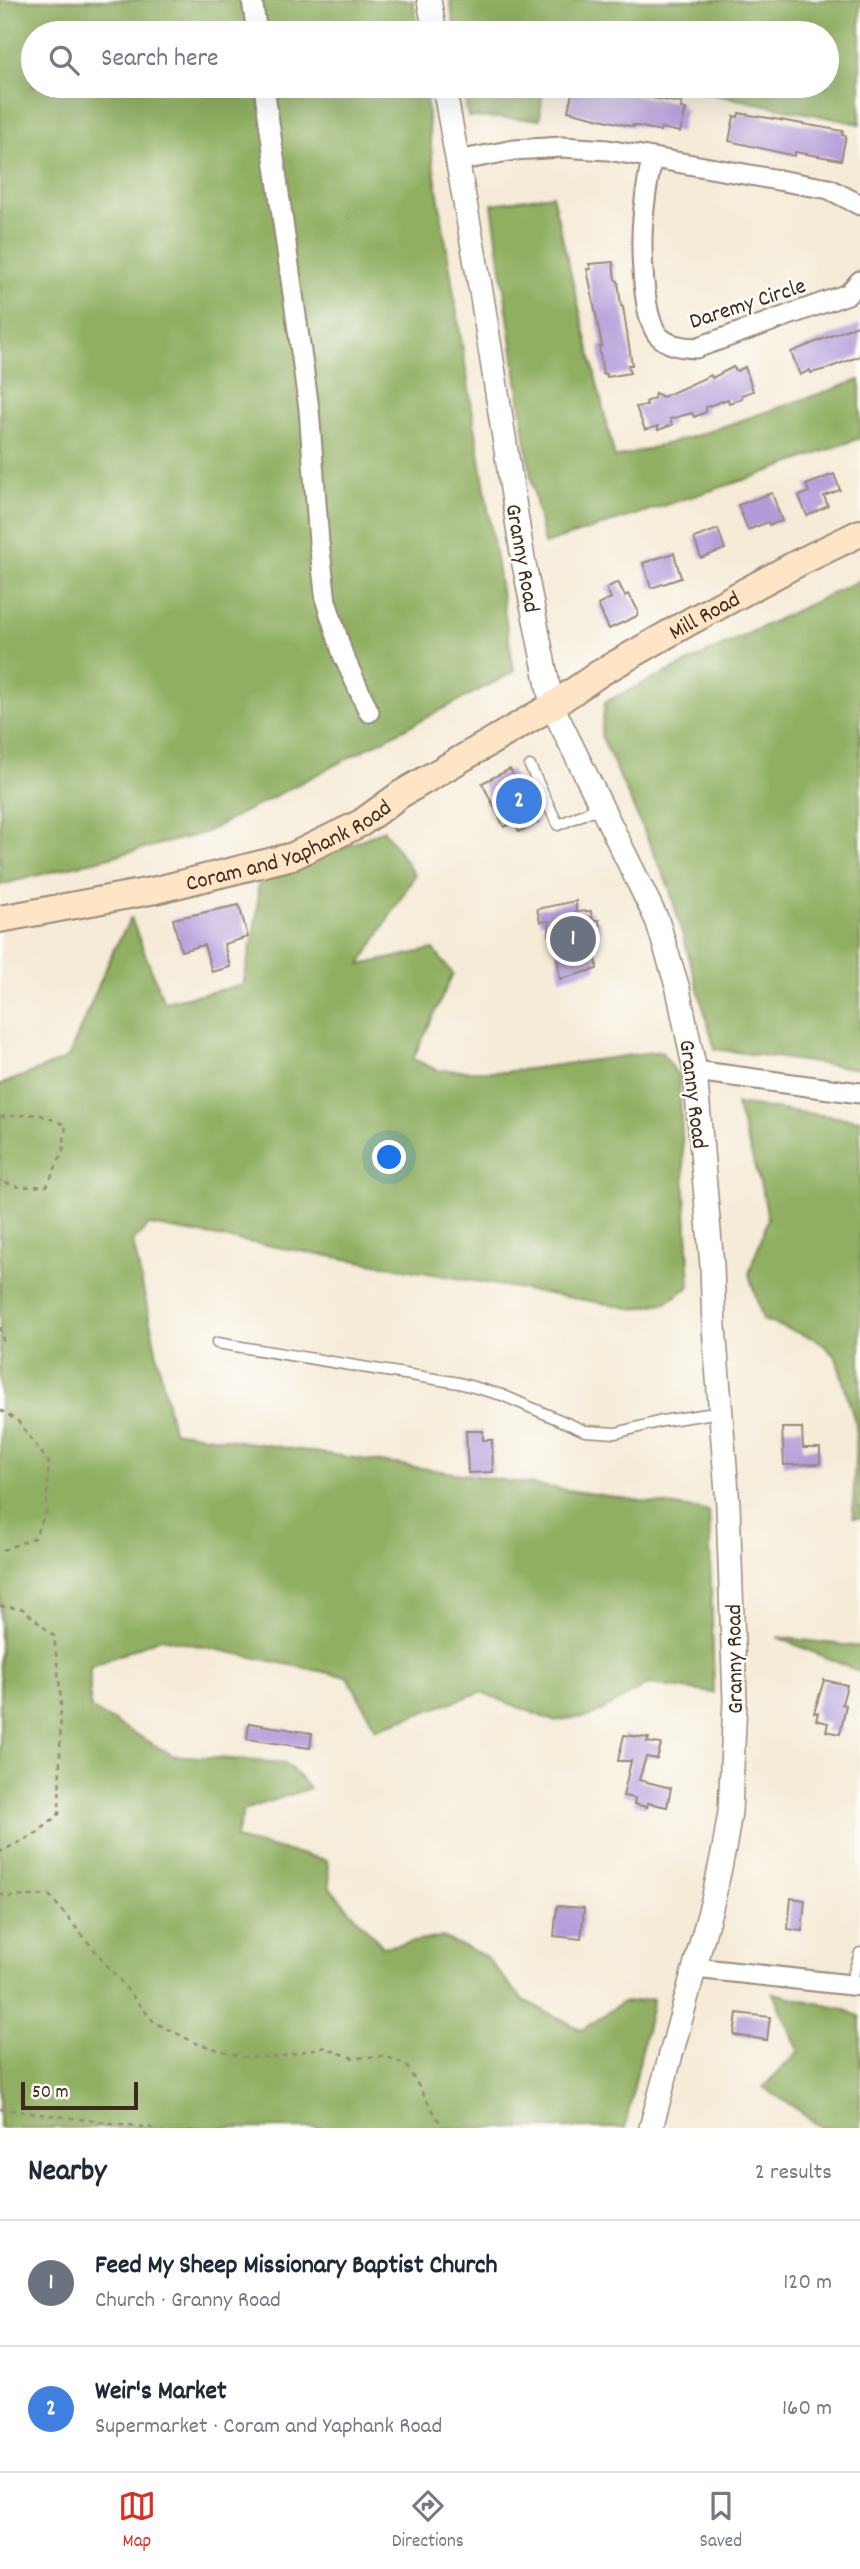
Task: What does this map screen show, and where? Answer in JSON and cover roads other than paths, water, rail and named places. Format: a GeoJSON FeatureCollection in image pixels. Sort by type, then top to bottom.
{"type":"FeatureCollection","features":[{"type":"Feature","properties":{"kind":"main road","name":"Mill Road"},"geometry":{"type":"LineString","coordinates":[[552,706],[600,673],[689,622],[860,533]]}},
{"type":"Feature","properties":{"kind":"main road","name":"Coram and Yaphank Road"},"geometry":{"type":"LineString","coordinates":[[0,919],[156,890],[293,856],[360,823],[401,794],[552,706]]}},
{"type":"Feature","properties":{"kind":"street"},"geometry":{"type":"LineString","coordinates":[[251,0],[255,21]]}},
{"type":"Feature","properties":{"kind":"street"},"geometry":{"type":"LineString","coordinates":[[429,0],[433,21]]}},
{"type":"Feature","properties":{"kind":"street"},"geometry":{"type":"LineString","coordinates":[[266,98],[309,409],[326,601],[343,654],[369,712]]}},
{"type":"Feature","properties":{"kind":"street","name":"Granny Road"},"geometry":{"type":"LineString","coordinates":[[446,98],[482,298],[523,559],[552,706],[657,920],[678,989],[695,1071],[728,1505],[735,1701],[730,1812],[724,1849],[651,2128]]}},
{"type":"Feature","properties":{"kind":"street"},"geometry":{"type":"LineString","coordinates":[[457,161],[514,150],[562,147],[608,150],[829,190],[860,205]]}},
{"type":"Feature","properties":{"kind":"street","name":"Daremy Circle"},"geometry":{"type":"LineString","coordinates":[[652,159],[642,204],[640,253],[648,312],[658,334],[676,347],[696,348],[848,294],[860,281]]}},
{"type":"Feature","properties":{"kind":"street"},"geometry":{"type":"LineString","coordinates":[[695,1071],[860,1093]]}},
{"type":"Feature","properties":{"kind":"street"},"geometry":{"type":"LineString","coordinates":[[695,1968],[855,1986]]}},
{"type":"Feature","properties":{"kind":"lane"},"geometry":{"type":"LineString","coordinates":[[530,766],[558,825],[601,806]]}},
{"type":"Feature","properties":{"kind":"lane"},"geometry":{"type":"LineString","coordinates":[[217,1343],[459,1383],[502,1395],[585,1431],[616,1433],[662,1421],[722,1412]]}},
{"type":"Feature","properties":{"kind":"lane"},"geometry":{"type":"LineString","coordinates":[[855,1986],[860,1953]]}},
{"type":"Feature","properties":{"kind":"place","name":"Weir's Market"},"geometry":{"type":"Point","coordinates":[519,801]}},
{"type":"Feature","properties":{"kind":"place","name":"Feed My Sheep Missionary Baptist Church"},"geometry":{"type":"Point","coordinates":[573,939]}}]}
